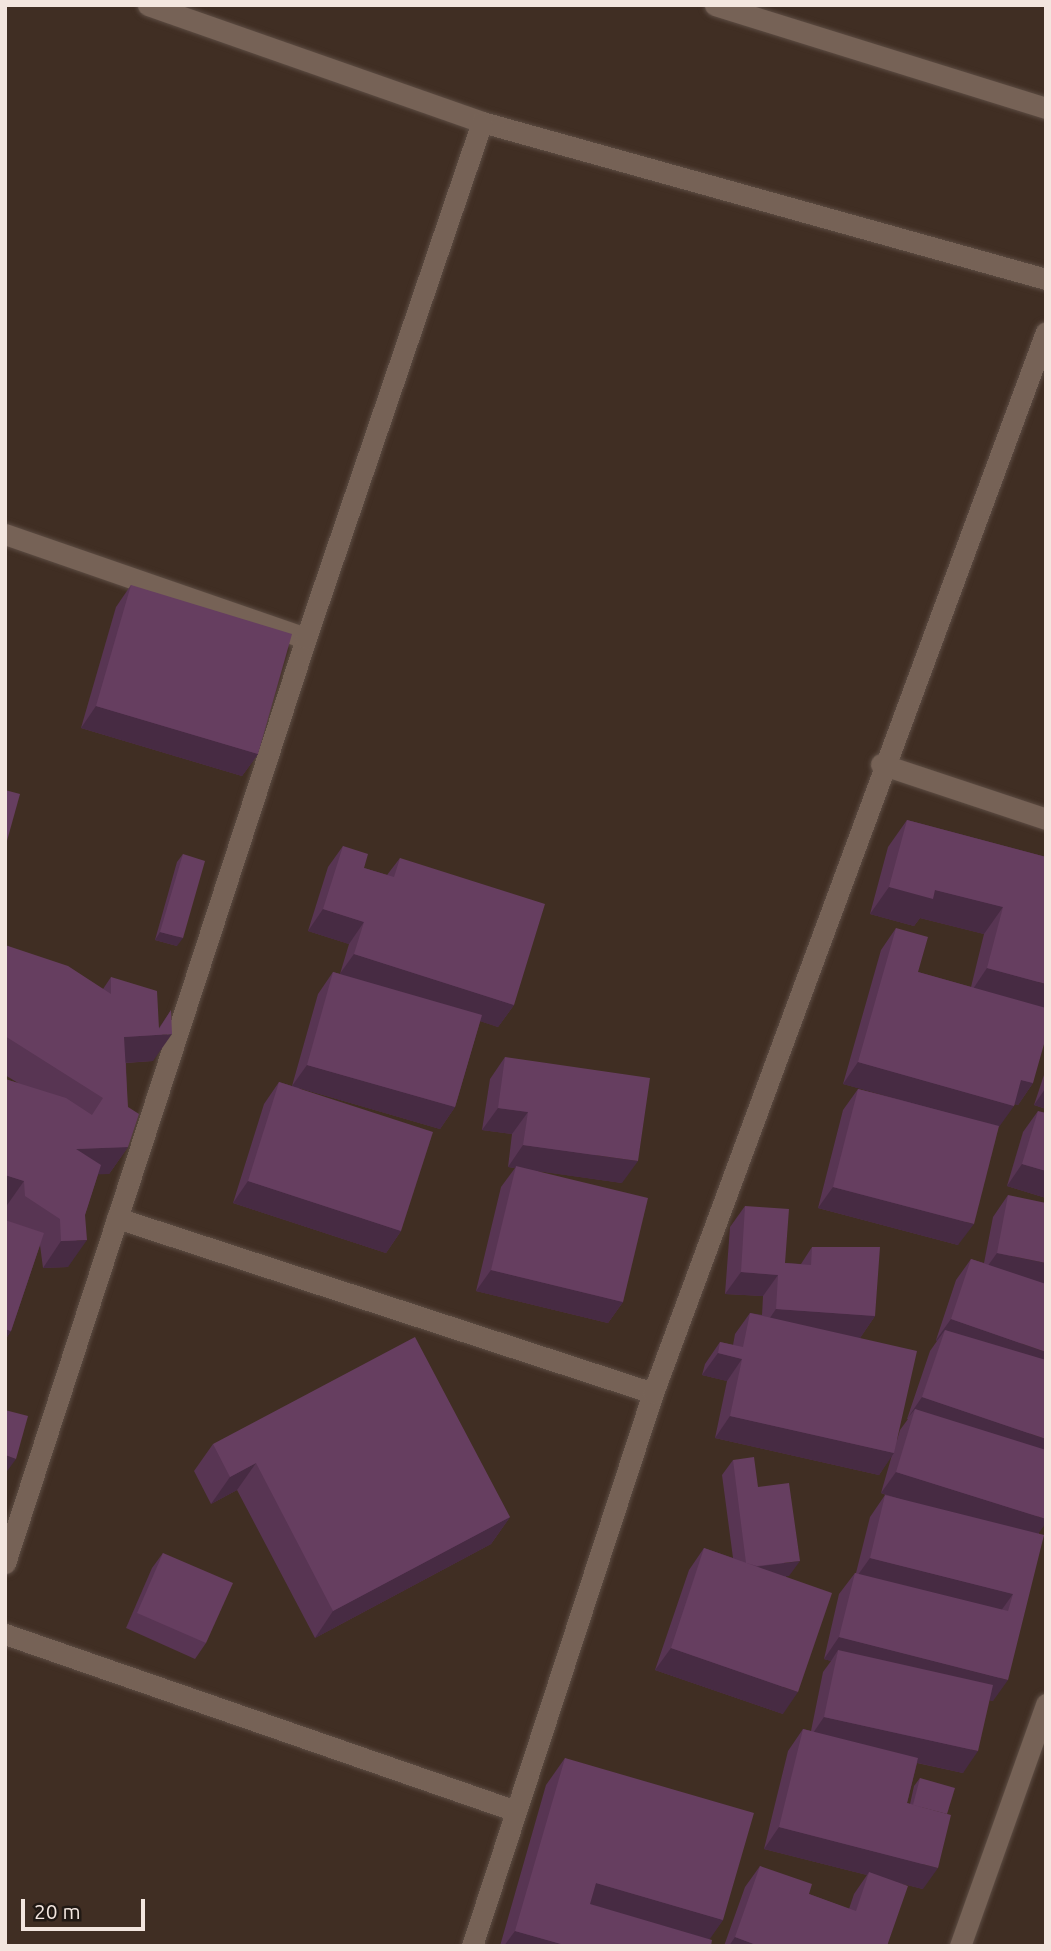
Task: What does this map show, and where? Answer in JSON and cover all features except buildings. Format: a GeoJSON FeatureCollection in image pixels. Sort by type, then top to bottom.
{"type":"FeatureCollection","features":[{"type":"Feature","properties":{"kind":"street"},"geometry":{"type":"LineString","coordinates":[[148,5],[482,122],[1046,279]]}},
{"type":"Feature","properties":{"kind":"street"},"geometry":{"type":"LineString","coordinates":[[715,5],[747,10],[1046,108]]}},
{"type":"Feature","properties":{"kind":"street"},"geometry":{"type":"LineString","coordinates":[[5,1563],[306,638],[482,122]]}},
{"type":"Feature","properties":{"kind":"street"},"geometry":{"type":"LineString","coordinates":[[472,1946],[653,1393],[881,764],[1046,332]]}},
{"type":"Feature","properties":{"kind":"street"},"geometry":{"type":"LineString","coordinates":[[5,534],[306,638]]}},
{"type":"Feature","properties":{"kind":"street"},"geometry":{"type":"LineString","coordinates":[[881,764],[1046,819]]}},
{"type":"Feature","properties":{"kind":"street"},"geometry":{"type":"LineString","coordinates":[[117,1219],[653,1393]]}},
{"type":"Feature","properties":{"kind":"street"},"geometry":{"type":"LineString","coordinates":[[5,1634],[516,1811]]}},
{"type":"Feature","properties":{"kind":"street"},"geometry":{"type":"LineString","coordinates":[[960,1946],[1046,1704]]}}]}
